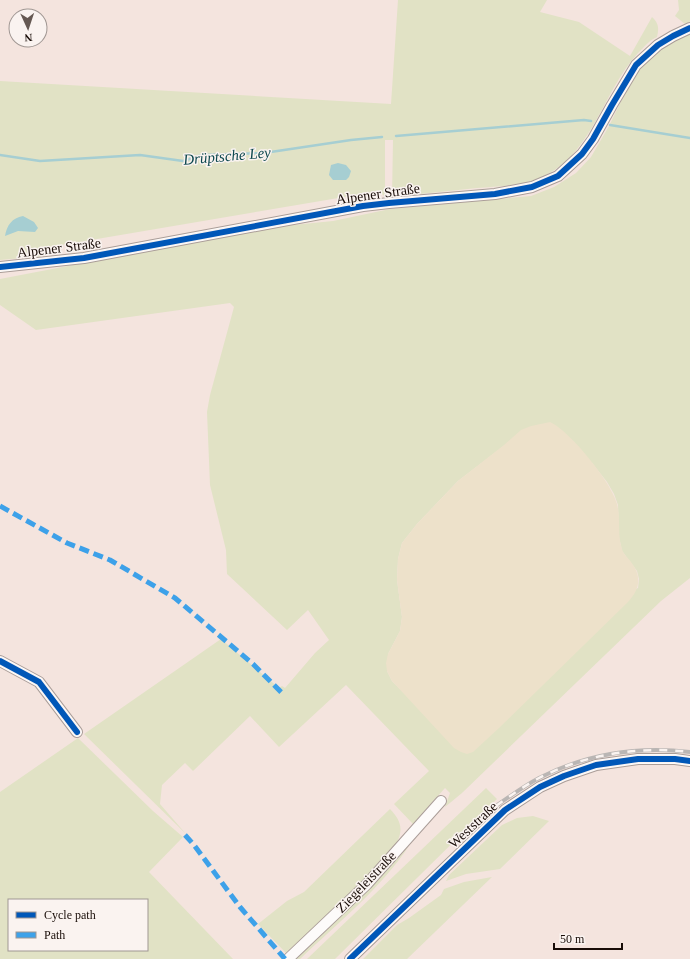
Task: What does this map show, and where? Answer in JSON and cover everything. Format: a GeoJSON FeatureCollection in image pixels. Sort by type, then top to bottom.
{"type":"FeatureCollection","features":[{"type":"Feature","properties":{"kind":"street","name":"Alpener Straße"},"geometry":{"type":"LineString","coordinates":[[0,267],[84,258],[369,205],[495,194],[532,187],[558,176],[582,154],[593,139],[636,65],[658,45],[690,28]]}},
{"type":"Feature","properties":{"kind":"street"},"geometry":{"type":"LineString","coordinates":[[0,661],[39,682],[77,732]]}},
{"type":"Feature","properties":{"kind":"street","name":"Weststraße"},"geometry":{"type":"LineString","coordinates":[[350,959],[505,810],[540,788],[564,776],[596,765],[638,758],[690,761]]}},
{"type":"Feature","properties":{"kind":"street","name":"Ziegeleistraße"},"geometry":{"type":"LineString","coordinates":[[288,959],[367,884],[441,801]]}},
{"type":"Feature","properties":{"kind":"green space"},"geometry":{"type":"Polygon","coordinates":[[[398,0],[547,0],[540,12],[579,22],[630,56],[652,17],[658,26],[658,31],[657,37],[646,44],[628,65],[588,134],[576,150],[563,164],[538,179],[512,185],[392,197],[393,140],[385,140],[385,197],[381,193],[368,193],[44,248],[45,256],[0,260],[0,81],[391,104],[398,0]]]}},
{"type":"Feature","properties":{"kind":"green space"},"geometry":{"type":"Polygon","coordinates":[[[678,0],[690,0],[690,22],[685,24],[675,16],[679,10],[678,0]]]}},
{"type":"Feature","properties":{"kind":"green space"},"geometry":{"type":"Polygon","coordinates":[[[690,33],[690,578],[661,601],[462,793],[445,807],[450,793],[445,788],[413,824],[394,804],[429,771],[346,685],[279,747],[250,716],[193,771],[185,763],[162,785],[160,804],[186,834],[84,734],[221,639],[279,688],[282,686],[285,688],[315,653],[329,640],[308,610],[287,630],[227,574],[226,550],[210,485],[207,412],[210,395],[234,307],[230,303],[36,330],[0,305],[0,279],[224,236],[293,225],[333,221],[390,209],[531,196],[554,187],[576,173],[591,157],[609,126],[632,79],[644,63],[657,50],[690,33]],[[521,431],[458,481],[417,524],[402,543],[398,559],[397,580],[402,617],[400,631],[388,654],[387,671],[392,681],[416,705],[638,588],[639,579],[637,571],[622,551],[619,537],[618,505],[614,494],[607,482],[592,463],[521,431]]]}},
{"type":"Feature","properties":{"kind":"green space"},"geometry":{"type":"Polygon","coordinates":[[[78,738],[153,811],[183,837],[149,872],[233,959],[0,959],[0,792],[78,738]]]}},
{"type":"Feature","properties":{"kind":"green space"},"geometry":{"type":"Polygon","coordinates":[[[486,788],[497,799],[335,959],[307,959],[486,788]]]}},
{"type":"Feature","properties":{"kind":"green space"},"geometry":{"type":"Polygon","coordinates":[[[390,809],[395,814],[400,824],[399,838],[393,850],[350,896],[286,953],[258,924],[287,901],[304,892],[390,809]]]}},
{"type":"Feature","properties":{"kind":"green space"},"geometry":{"type":"Polygon","coordinates":[[[533,816],[549,821],[500,869],[466,874],[446,881],[449,875],[502,825],[517,818],[533,816]]]}},
{"type":"Feature","properties":{"kind":"green space"},"geometry":{"type":"Polygon","coordinates":[[[409,846],[398,862],[358,905],[300,959],[292,959],[381,877],[409,846]]]}},
{"type":"Feature","properties":{"kind":"green space"},"geometry":{"type":"Polygon","coordinates":[[[492,877],[407,959],[363,959],[397,925],[441,895],[444,889],[464,882],[492,877]]]}},
{"type":"Feature","properties":{"kind":"sand"},"geometry":{"type":"Polygon","coordinates":[[[550,422],[558,427],[579,446],[599,471],[614,495],[619,515],[619,532],[623,553],[635,567],[638,577],[637,587],[628,602],[499,728],[473,752],[467,754],[454,748],[392,681],[387,671],[386,663],[388,654],[400,631],[402,617],[397,580],[398,559],[402,543],[417,524],[458,481],[521,430],[550,422]]]}},
{"type":"Feature","properties":{"kind":"water"},"geometry":{"type":"Polygon","coordinates":[[[338,163],[346,165],[351,171],[346,180],[333,180],[329,175],[331,165],[338,163]]]}},
{"type":"Feature","properties":{"kind":"water"},"geometry":{"type":"Polygon","coordinates":[[[23,216],[34,222],[38,228],[35,232],[18,231],[5,236],[7,229],[13,220],[23,216]]]}},
{"type":"Feature","properties":{"kind":"waterway","name":"Drüptsche Ley"},"geometry":{"type":"LineString","coordinates":[[396,136],[584,120],[591,121]]}},
{"type":"Feature","properties":{"kind":"waterway","name":"Drüptsche Ley"},"geometry":{"type":"LineString","coordinates":[[610,125],[690,138]]}},
{"type":"Feature","properties":{"kind":"waterway","name":"Drüptsche Ley"},"geometry":{"type":"LineString","coordinates":[[0,155],[40,161],[140,155],[183,161],[202,155],[264,153],[382,137]]}},
{"type":"Feature","properties":{"kind":"railway"},"geometry":{"type":"LineString","coordinates":[[496,806],[539,778],[575,763],[632,751],[671,750],[690,752]]}},
{"type":"Feature","properties":{"kind":"marked path"},"geometry":{"type":"LineString","coordinates":[[0,506],[67,543],[110,560],[175,598],[253,664],[284,695]]}},
{"type":"Feature","properties":{"kind":"marked path"},"geometry":{"type":"LineString","coordinates":[[185,835],[240,907],[285,959]]}},
{"type":"Feature","properties":{"kind":"cycle path"},"geometry":{"type":"LineString","coordinates":[[0,267],[84,258],[363,206],[495,194],[532,187],[558,176],[582,154],[593,139],[636,65],[658,45],[690,28]]}},
{"type":"Feature","properties":{"kind":"cycle path"},"geometry":{"type":"LineString","coordinates":[[0,661],[39,682],[77,732]]}},
{"type":"Feature","properties":{"kind":"cycle path"},"geometry":{"type":"LineString","coordinates":[[350,959],[505,810],[540,787],[564,776],[596,765],[638,759],[675,759],[690,761]]}}]}
